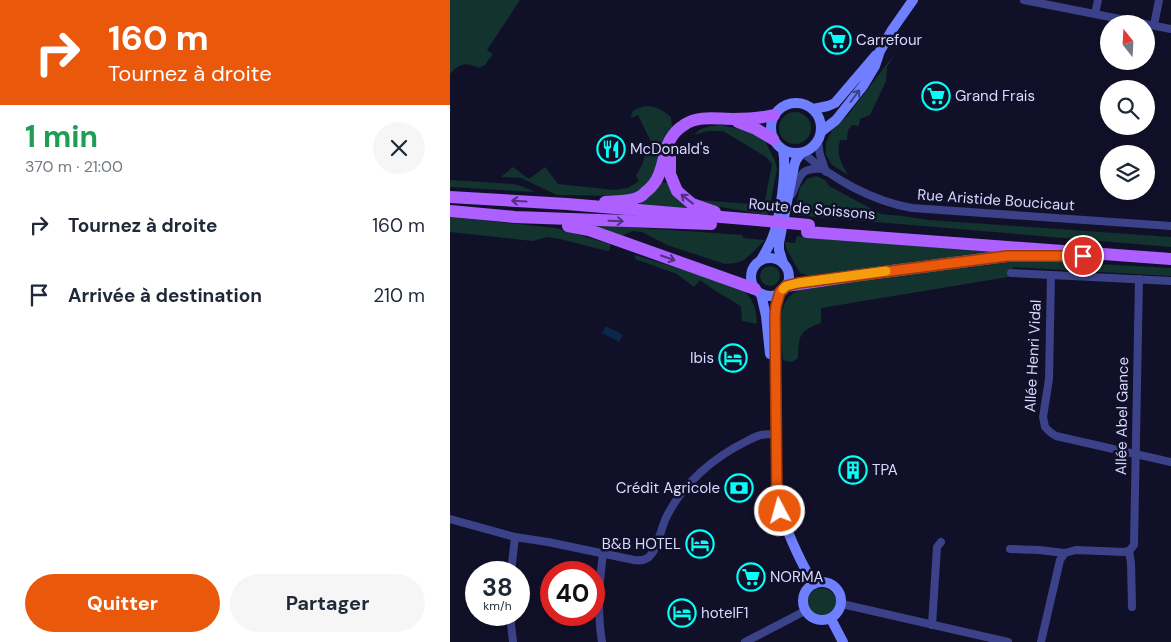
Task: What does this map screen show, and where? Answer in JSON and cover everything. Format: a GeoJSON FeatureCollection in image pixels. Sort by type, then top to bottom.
{"type":"FeatureCollection","features":[{"type":"Feature","properties":{"kind":"main road"},"geometry":{"type":"LineString","coordinates":[[567,204],[626,200],[640,197],[653,185],[659,176],[667,142],[672,134],[685,124],[701,119],[748,119],[774,115]]}},
{"type":"Feature","properties":{"kind":"main road"},"geometry":{"type":"LineString","coordinates":[[730,119],[756,128],[773,138]]}},
{"type":"Feature","properties":{"kind":"main road"},"geometry":{"type":"LineString","coordinates":[[678,129],[669,155],[670,174],[677,191],[692,204],[732,218]]}},
{"type":"Feature","properties":{"kind":"main road","name":"Route de Soissons"},"geometry":{"type":"LineString","coordinates":[[450,197],[567,204],[732,218],[756,224]]}},
{"type":"Feature","properties":{"kind":"main road","name":"Route de Soissons"},"geometry":{"type":"LineString","coordinates":[[450,211],[515,217],[721,225],[756,224],[1171,259]]}},
{"type":"Feature","properties":{"kind":"main road"},"geometry":{"type":"LineString","coordinates":[[515,217],[589,230],[758,291]]}},
{"type":"Feature","properties":{"kind":"main road","name":"Route de Soissons"},"geometry":{"type":"LineString","coordinates":[[808,229],[1171,254]]}},
{"type":"Feature","properties":{"kind":"main road"},"geometry":{"type":"LineString","coordinates":[[783,289],[844,277],[1007,256],[1122,256]]}},
{"type":"Feature","properties":{"kind":"street"},"geometry":{"type":"LineString","coordinates":[[813,109],[835,103],[880,51],[913,0]]}},
{"type":"Feature","properties":{"kind":"street"},"geometry":{"type":"LineString","coordinates":[[1024,0],[1100,15]]}},
{"type":"Feature","properties":{"kind":"street"},"geometry":{"type":"LineString","coordinates":[[1095,14],[1098,0]]}},
{"type":"Feature","properties":{"kind":"street"},"geometry":{"type":"LineString","coordinates":[[1155,20],[1159,0]]}},
{"type":"Feature","properties":{"kind":"street"},"geometry":{"type":"LineString","coordinates":[[1155,25],[1171,28]]}},
{"type":"Feature","properties":{"kind":"street"},"geometry":{"type":"LineString","coordinates":[[822,131],[836,120],[862,86],[875,66],[880,51]]}},
{"type":"Feature","properties":{"kind":"street"},"geometry":{"type":"LineString","coordinates":[[801,103],[813,109],[820,119],[822,131],[818,142],[809,151],[792,153],[783,150],[777,145],[771,129],[772,119],[780,108],[786,104],[801,103]]}},
{"type":"Feature","properties":{"kind":"street"},"geometry":{"type":"LineString","coordinates":[[787,205],[803,172],[808,169],[824,170],[818,142]]}},
{"type":"Feature","properties":{"kind":"street"},"geometry":{"type":"LineString","coordinates":[[761,260],[774,234],[780,204],[785,165],[783,150]]}},
{"type":"Feature","properties":{"kind":"street"},"geometry":{"type":"LineString","coordinates":[[802,153],[794,166],[779,243],[779,250],[788,274],[788,280],[776,306],[775,316],[777,503],[786,530],[814,584]]}},
{"type":"Feature","properties":{"kind":"street","name":"Rue Aristide Boucicaut"},"geometry":{"type":"LineString","coordinates":[[802,153],[824,170],[867,194],[897,205],[912,208],[1171,226]]}},
{"type":"Feature","properties":{"kind":"street"},"geometry":{"type":"LineString","coordinates":[[776,434],[766,316],[758,291],[752,283],[751,276],[755,264],[761,260],[772,258],[783,263]]}},
{"type":"Feature","properties":{"kind":"street"},"geometry":{"type":"LineString","coordinates":[[1011,272],[1171,281]]}},
{"type":"Feature","properties":{"kind":"street","name":"Allée Henri Vidal"},"geometry":{"type":"LineString","coordinates":[[1051,274],[1049,379],[1043,417],[1045,427],[1056,436],[1171,462]]}},
{"type":"Feature","properties":{"kind":"street","name":"Allée Abel Gance"},"geometry":{"type":"LineString","coordinates":[[1132,606],[1129,550],[1134,545],[1139,279]]}},
{"type":"Feature","properties":{"kind":"street"},"geometry":{"type":"LineString","coordinates":[[758,291],[767,296],[774,295],[783,289]]}},
{"type":"Feature","properties":{"kind":"street"},"geometry":{"type":"LineString","coordinates":[[450,519],[515,537],[634,560],[644,560],[654,550],[666,517],[693,479],[736,447],[759,435],[776,434]]}},
{"type":"Feature","properties":{"kind":"street"},"geometry":{"type":"LineString","coordinates":[[512,561],[515,537]]}},
{"type":"Feature","properties":{"kind":"street"},"geometry":{"type":"LineString","coordinates":[[932,625],[936,547],[941,542]]}},
{"type":"Feature","properties":{"kind":"street"},"geometry":{"type":"LineString","coordinates":[[1010,550],[1065,553],[1076,550],[1124,552],[1129,550]]}},
{"type":"Feature","properties":{"kind":"street"},"geometry":{"type":"LineString","coordinates":[[1041,642],[1060,560],[1065,553]]}},
{"type":"Feature","properties":{"kind":"street"},"geometry":{"type":"LineString","coordinates":[[602,642],[599,592],[603,554]]}},
{"type":"Feature","properties":{"kind":"street"},"geometry":{"type":"LineString","coordinates":[[822,582],[837,588],[842,604],[836,615],[824,621],[810,617],[805,611],[803,603],[808,589],[814,584],[822,582]]}},
{"type":"Feature","properties":{"kind":"street"},"geometry":{"type":"LineString","coordinates":[[842,604],[1008,642]]}},
{"type":"Feature","properties":{"kind":"street"},"geometry":{"type":"LineString","coordinates":[[745,642],[805,611]]}},
{"type":"Feature","properties":{"kind":"street"},"geometry":{"type":"LineString","coordinates":[[831,619],[843,642]]}},
{"type":"Feature","properties":{"kind":"street"},"geometry":{"type":"LineString","coordinates":[[511,626],[513,642]]}},
{"type":"Feature","properties":{"kind":"green space"},"geometry":{"type":"Polygon","coordinates":[[[450,0],[520,0],[487,50],[493,54],[485,65],[479,68],[467,64],[463,65],[450,74],[450,0]]]}},
{"type":"Feature","properties":{"kind":"green space"},"geometry":{"type":"Polygon","coordinates":[[[896,52],[887,67],[886,81],[870,115],[860,119],[859,126],[852,125],[848,130],[847,140],[840,140],[839,154],[848,175],[832,165],[826,155],[826,143],[832,130],[848,115],[896,52]]]}},
{"type":"Feature","properties":{"kind":"green space"},"geometry":{"type":"Polygon","coordinates":[[[645,106],[659,109],[671,117],[672,127],[666,133],[654,173],[644,189],[625,196],[557,195],[521,178],[501,177],[513,167],[529,179],[545,167],[558,184],[614,190],[628,188],[639,181],[636,176],[643,163],[646,151],[652,144],[638,115],[631,118],[632,112],[645,106]]]}},
{"type":"Feature","properties":{"kind":"green space"},"geometry":{"type":"Polygon","coordinates":[[[795,112],[801,113],[806,117],[810,122],[810,134],[806,139],[801,143],[795,144],[789,143],[784,139],[780,134],[779,128],[780,122],[784,117],[789,113],[795,112]]]}},
{"type":"Feature","properties":{"kind":"green space"},"geometry":{"type":"Polygon","coordinates":[[[721,125],[749,131],[764,139],[777,169],[768,215],[697,203],[688,197],[674,175],[677,174],[682,186],[691,196],[699,200],[764,205],[772,164],[766,157],[723,131],[707,131],[695,134],[704,128],[721,125]]]}},
{"type":"Feature","properties":{"kind":"green space"},"geometry":{"type":"Polygon","coordinates":[[[816,176],[825,180],[829,186],[881,214],[929,220],[1171,237],[1171,247],[793,215],[800,188],[807,179],[816,176]]]}},
{"type":"Feature","properties":{"kind":"green space"},"geometry":{"type":"Polygon","coordinates":[[[450,180],[514,184],[535,192],[450,187],[450,180]]]}},
{"type":"Feature","properties":{"kind":"green space"},"geometry":{"type":"Polygon","coordinates":[[[659,182],[668,183],[692,211],[636,206],[646,199],[659,182]]]}},
{"type":"Feature","properties":{"kind":"green space"},"geometry":{"type":"Polygon","coordinates":[[[450,217],[556,228],[610,244],[610,250],[607,251],[548,237],[532,241],[450,232],[450,217]]]}},
{"type":"Feature","properties":{"kind":"green space"},"geometry":{"type":"Polygon","coordinates":[[[598,225],[742,235],[743,238],[765,240],[744,260],[725,264],[667,245],[642,232],[633,231],[619,237],[597,228],[598,225]]]}},
{"type":"Feature","properties":{"kind":"green space"},"geometry":{"type":"Polygon","coordinates":[[[797,236],[1008,252],[812,277],[800,273],[786,248],[785,242],[795,243],[797,236]]]}},
{"type":"Feature","properties":{"kind":"green space"},"geometry":{"type":"Polygon","coordinates":[[[635,255],[739,287],[748,295],[753,303],[757,324],[742,321],[741,307],[700,280],[694,287],[677,274],[635,259],[635,255]]]}},
{"type":"Feature","properties":{"kind":"green space"},"geometry":{"type":"Polygon","coordinates":[[[1046,261],[1171,268],[1171,276],[1013,267],[1008,277],[821,308],[821,323],[808,329],[802,335],[798,358],[791,362],[783,360],[780,327],[782,309],[790,296],[799,290],[1010,262],[1046,261]]]}},
{"type":"Feature","properties":{"kind":"green space"},"geometry":{"type":"Polygon","coordinates":[[[770,266],[777,269],[780,276],[777,283],[770,286],[763,283],[760,276],[763,269],[770,266]]]}},
{"type":"Feature","properties":{"kind":"green space"},"geometry":{"type":"Polygon","coordinates":[[[822,588],[832,592],[836,602],[832,612],[822,616],[812,612],[808,602],[812,592],[822,588]]]}},
{"type":"Feature","properties":{"kind":"water"},"geometry":{"type":"Polygon","coordinates":[[[606,326],[623,335],[619,342],[602,333],[606,326]]]}},
{"type":"Feature","properties":{"kind":"slow traffic"},"geometry":{"type":"LineString","coordinates":[[783,289],[786,286],[798,283],[886,271]]}},
{"type":"Feature","properties":{"kind":"place","name":"Carrefour"},"geometry":{"type":"Point","coordinates":[837,40]}},
{"type":"Feature","properties":{"kind":"place","name":"Grand Frais"},"geometry":{"type":"Point","coordinates":[936,96]}},
{"type":"Feature","properties":{"kind":"place","name":"McDonald's"},"geometry":{"type":"Point","coordinates":[611,149]}},
{"type":"Feature","properties":{"kind":"place","name":"Ibis"},"geometry":{"type":"Point","coordinates":[733,358]}},
{"type":"Feature","properties":{"kind":"place","name":"TPA"},"geometry":{"type":"Point","coordinates":[853,470]}},
{"type":"Feature","properties":{"kind":"place","name":"Crédit Agricole"},"geometry":{"type":"Point","coordinates":[739,488]}},
{"type":"Feature","properties":{"kind":"place","name":"B&B HOTEL"},"geometry":{"type":"Point","coordinates":[700,544]}},
{"type":"Feature","properties":{"kind":"place","name":"NORMA"},"geometry":{"type":"Point","coordinates":[751,577]}},
{"type":"Feature","properties":{"kind":"place","name":"hotelF1"},"geometry":{"type":"Point","coordinates":[682,613]}},
{"type":"Feature","properties":{"kind":"route"},"geometry":{"type":"LineString","coordinates":[[780,511],[777,503],[775,316],[780,292],[786,286],[1007,256],[1083,256]]}}]}
